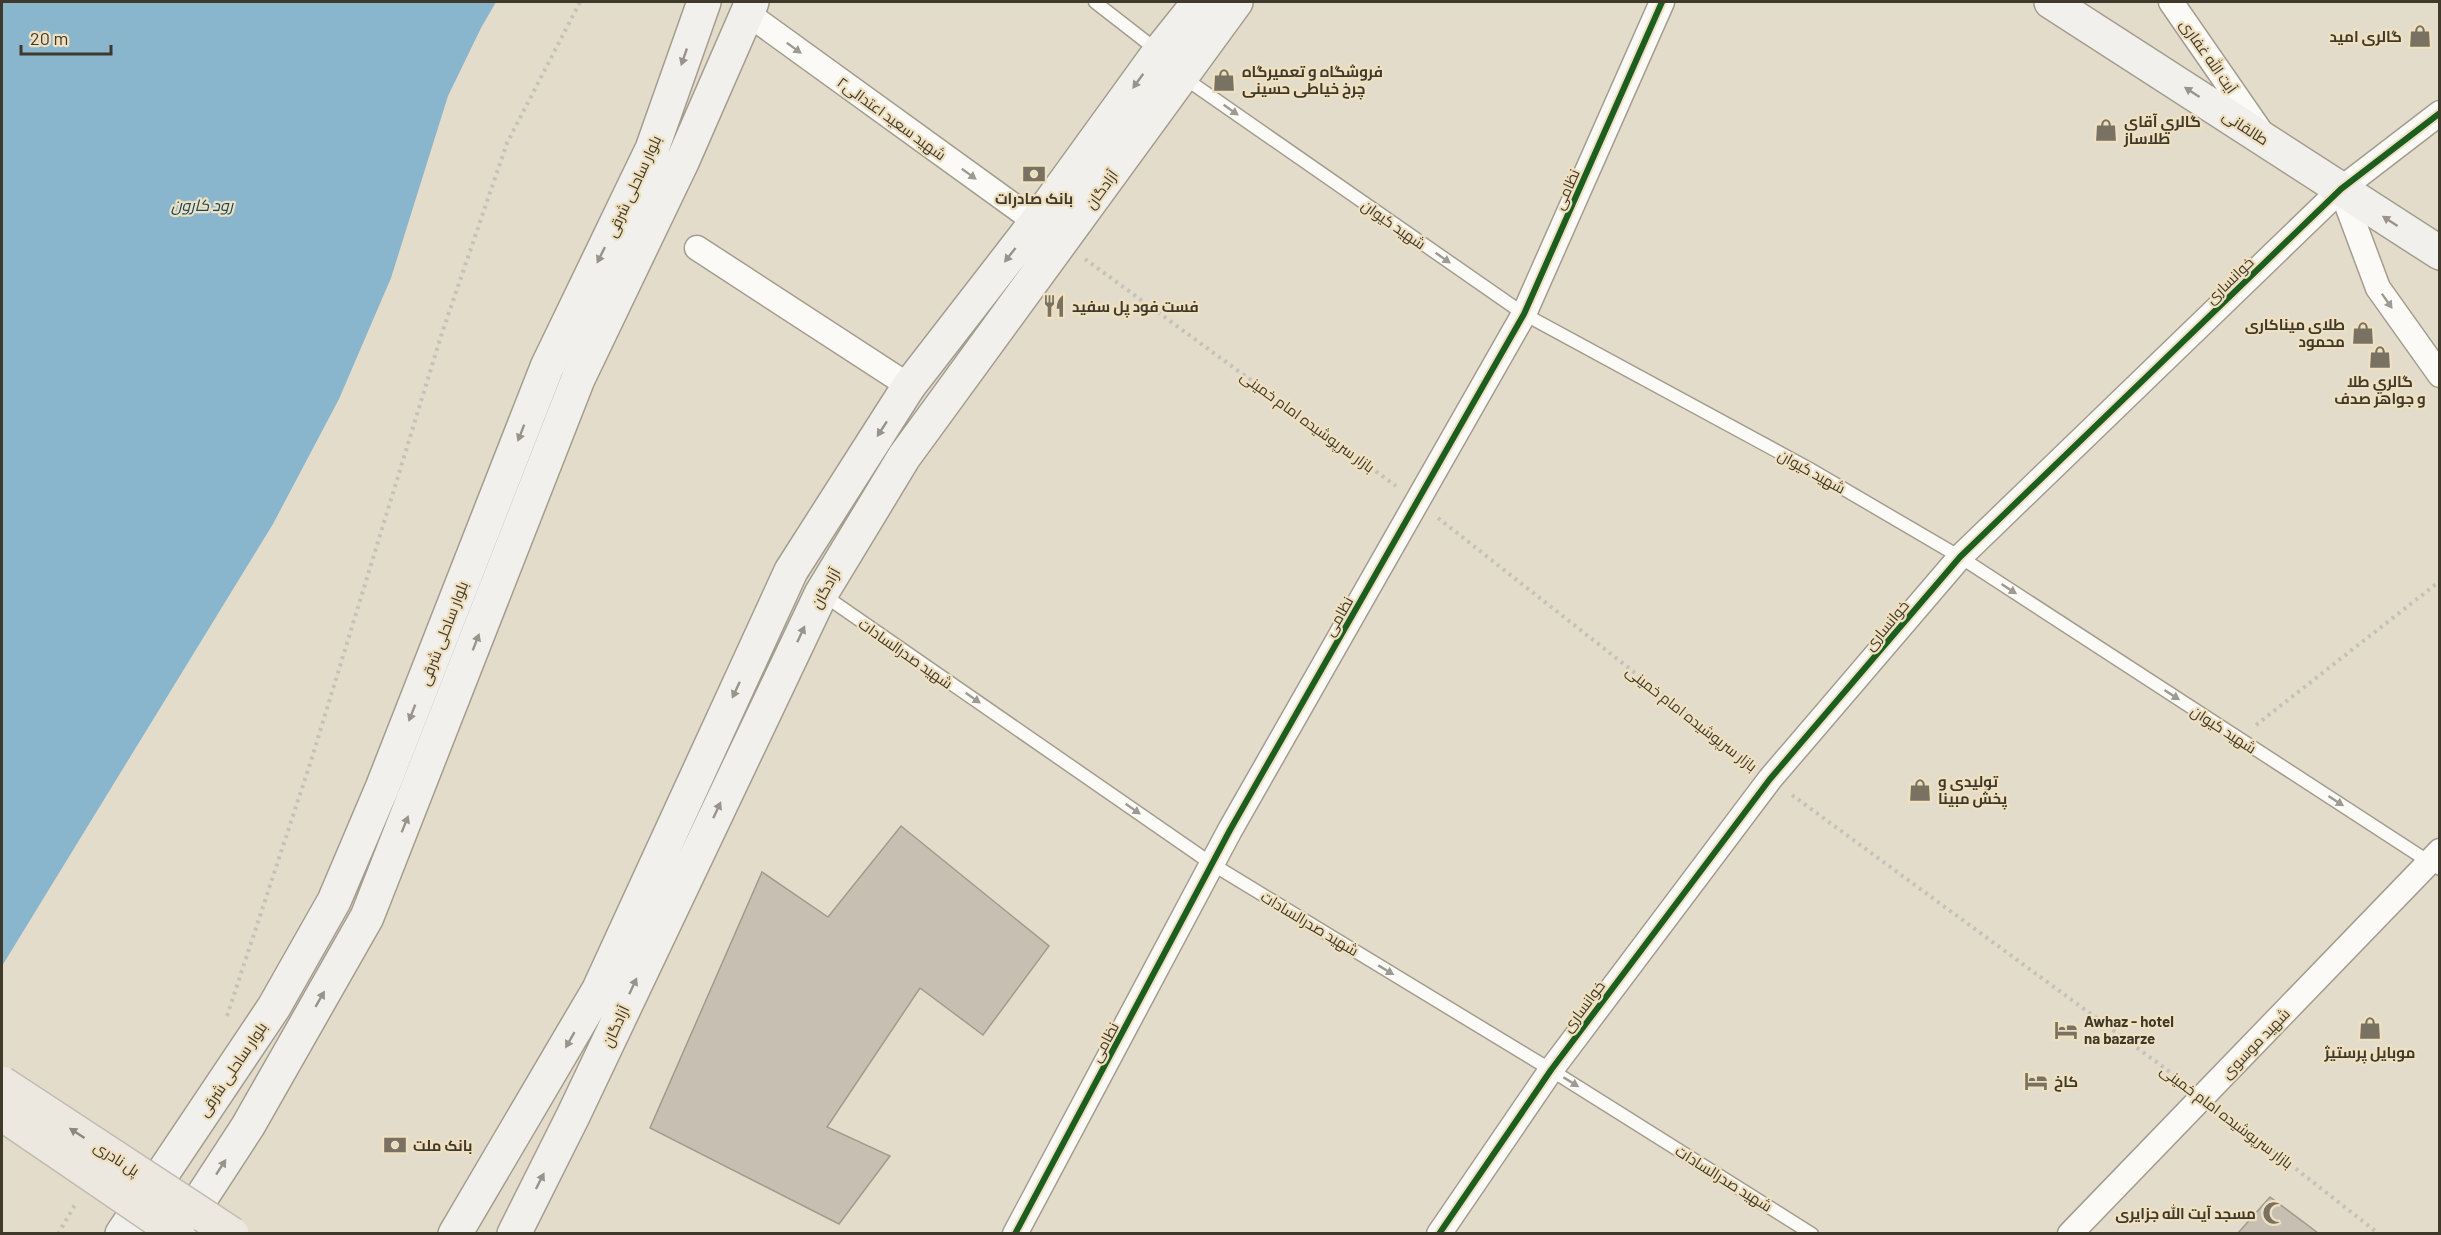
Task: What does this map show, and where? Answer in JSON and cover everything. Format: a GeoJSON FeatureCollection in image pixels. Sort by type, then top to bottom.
{"type":"FeatureCollection","features":[{"type":"Feature","properties":{"kind":"main road","name":"بلوار ساحلی شرقی"},"geometry":{"type":"LineString","coordinates":[[122,1233],[274,1007],[334,901],[382,788],[547,367],[652,149],[704,2]]}},
{"type":"Feature","properties":{"kind":"main road","name":"آزادگان"},"geometry":{"type":"LineString","coordinates":[[460,1226],[599,989],[790,572],[909,386],[1036,222],[1159,52],[1199,2]]}},
{"type":"Feature","properties":{"kind":"main road","name":"آزادگان"},"geometry":{"type":"LineString","coordinates":[[514,1233],[573,1116],[821,594],[904,457],[1236,2]]}},
{"type":"Feature","properties":{"kind":"main road","name":"طالقانی"},"geometry":{"type":"LineString","coordinates":[[2051,2],[2439,253]]}},
{"type":"Feature","properties":{"kind":"main road"},"geometry":{"type":"LineString","coordinates":[[178,1233],[248,1126],[367,917],[578,379],[683,160],[749,7]]}},
{"type":"Feature","properties":{"kind":"main road","name":"پل نادری"},"geometry":{"type":"LineString","coordinates":[[2,1083],[232,1233]]}},
{"type":"Feature","properties":{"kind":"main road","name":"پل نادری"},"geometry":{"type":"LineString","coordinates":[[2,1114],[178,1233]]}},
{"type":"Feature","properties":{"kind":"street","name":"نظامی"},"geometry":{"type":"LineString","coordinates":[[1015,1233],[1212,864],[1524,314],[1662,2]]}},
{"type":"Feature","properties":{"kind":"street","name":"آیت الله غفاری"},"geometry":{"type":"LineString","coordinates":[[2171,2],[2267,141]]}},
{"type":"Feature","properties":{"kind":"street","name":"شهید سعید اعتدالی۲"},"geometry":{"type":"LineString","coordinates":[[749,7],[1036,222]]}},
{"type":"Feature","properties":{"kind":"street","name":"خوانساری"},"geometry":{"type":"LineString","coordinates":[[1439,1233],[1551,1070],[1770,779],[1960,557],[2341,189],[2439,113]]}},
{"type":"Feature","properties":{"kind":"street"},"geometry":{"type":"LineString","coordinates":[[2341,189],[2378,288],[2439,375]]}},
{"type":"Feature","properties":{"kind":"street"},"geometry":{"type":"LineString","coordinates":[[697,248],[909,386]]}},
{"type":"Feature","properties":{"kind":"street","name":"شهید موسوی"},"geometry":{"type":"LineString","coordinates":[[2070,1233],[2436,861]]}},
{"type":"Feature","properties":{"kind":"lane"},"geometry":{"type":"LineString","coordinates":[[1095,2],[1159,52]]}},
{"type":"Feature","properties":{"kind":"lane","name":"شهید کیوان"},"geometry":{"type":"LineString","coordinates":[[1183,76],[1524,314],[1808,468],[1960,557],[2239,739],[2436,861]]}},
{"type":"Feature","properties":{"kind":"lane","name":"شهید صدرالسادات"},"geometry":{"type":"LineString","coordinates":[[821,594],[1212,864],[1551,1070],[1812,1233]]}},
{"type":"Feature","properties":{"kind":"path"},"geometry":{"type":"LineString","coordinates":[[226,1021],[310,764],[441,336],[507,143],[580,2]]}},
{"type":"Feature","properties":{"kind":"path"},"geometry":{"type":"LineString","coordinates":[[2239,739],[2439,581]]}},
{"type":"Feature","properties":{"kind":"path"},"geometry":{"type":"LineString","coordinates":[[58,1233],[78,1200]]}},
{"type":"Feature","properties":{"kind":"water","name":"رود کارون"},"geometry":{"type":"Polygon","coordinates":[[[2,2],[496,2],[448,96],[391,278],[339,399],[273,524],[2,966],[2,2]]]}},
{"type":"Feature","properties":{"kind":"building"},"geometry":{"type":"Polygon","coordinates":[[[901,826],[1049,946],[983,1035],[920,988],[827,1127],[890,1156],[839,1224],[650,1128],[762,872],[828,917],[901,826]]]}},
{"type":"Feature","properties":{"kind":"building","name":"مسجد آیت الله جزایری"},"geometry":{"type":"Polygon","coordinates":[[[2270,1197],[2318,1233],[2238,1233],[2270,1197]]]}},
{"type":"Feature","properties":{"kind":"cycle path"},"geometry":{"type":"LineString","coordinates":[[1015,1234],[1230,830],[1524,314],[1662,2]]}},
{"type":"Feature","properties":{"kind":"cycle path"},"geometry":{"type":"LineString","coordinates":[[1439,1234],[1551,1070],[1770,779],[1960,557],[2341,189],[2440,113]]}},
{"type":"Feature","properties":{"kind":"place","name":"گالری امید"},"geometry":{"type":"Point","coordinates":[2420,36]}},
{"type":"Feature","properties":{"kind":"place","name":"فروشگاه و تعمیرگاه چرخ خیاطی حسینی"},"geometry":{"type":"Point","coordinates":[1224,80]}},
{"type":"Feature","properties":{"kind":"place","name":"گالري آقاي طلاساز"},"geometry":{"type":"Point","coordinates":[2106,130]}},
{"type":"Feature","properties":{"kind":"place","name":"بانک صادرات"},"geometry":{"type":"Point","coordinates":[1034,174]}},
{"type":"Feature","properties":{"kind":"place","name":"فست فود پل سفید"},"geometry":{"type":"Point","coordinates":[1054,306]}},
{"type":"Feature","properties":{"kind":"place","name":"طلای میناکاری محمود"},"geometry":{"type":"Point","coordinates":[2363,333]}},
{"type":"Feature","properties":{"kind":"place","name":"گالري طلا و جواهر صدف"},"geometry":{"type":"Point","coordinates":[2380,357]}},
{"type":"Feature","properties":{"kind":"place","name":"تولیدی و پخش مبینا"},"geometry":{"type":"Point","coordinates":[1920,790]}},
{"type":"Feature","properties":{"kind":"place","name":"موبایل پرستیژ"},"geometry":{"type":"Point","coordinates":[2370,1028]}},
{"type":"Feature","properties":{"kind":"place","name":"Awhaz - hotel na bazarze"},"geometry":{"type":"Point","coordinates":[2066,1030]}},
{"type":"Feature","properties":{"kind":"place","name":"کاخ"},"geometry":{"type":"Point","coordinates":[2036,1081]}},
{"type":"Feature","properties":{"kind":"place","name":"بانک ملت"},"geometry":{"type":"Point","coordinates":[395,1145]}},
{"type":"Feature","properties":{"kind":"place","name":"مسجد آیت الله جزایری"},"geometry":{"type":"Point","coordinates":[2274,1213]}}]}
